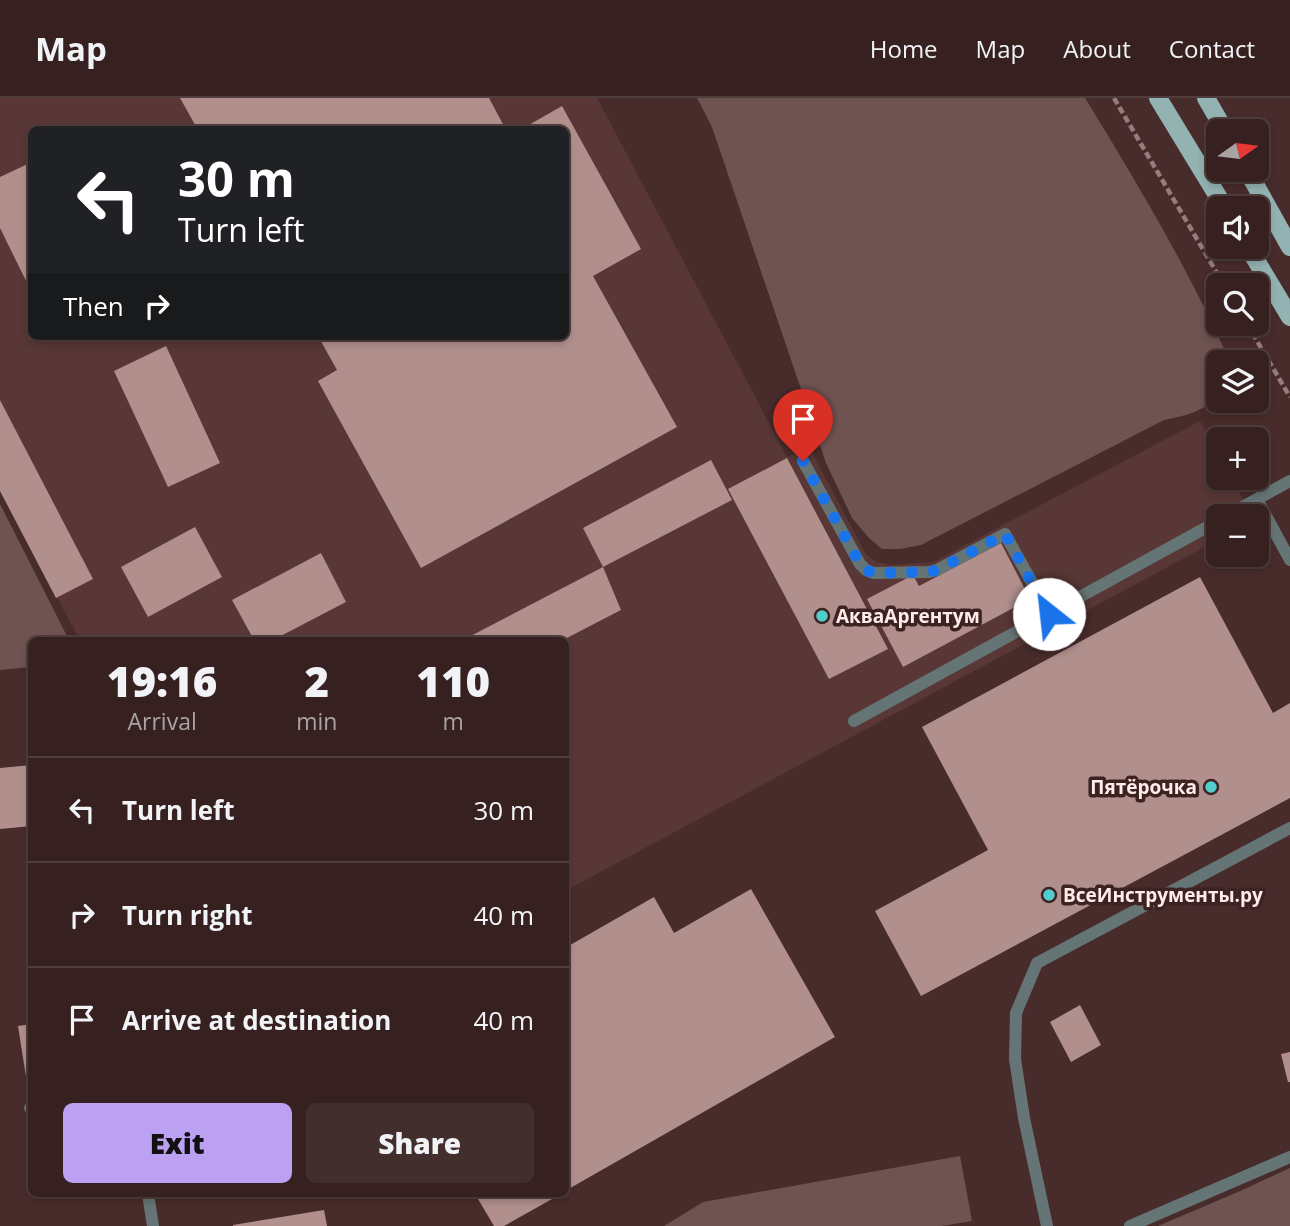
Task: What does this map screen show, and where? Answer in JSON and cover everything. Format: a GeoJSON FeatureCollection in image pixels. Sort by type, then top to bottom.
{"type":"FeatureCollection","features":[{"type":"Feature","properties":{"kind":"main road"},"geometry":{"type":"LineString","coordinates":[[1158,98],[1217,196]]}},
{"type":"Feature","properties":{"kind":"main road"},"geometry":{"type":"LineString","coordinates":[[1206,98],[1218,119]]}},
{"type":"Feature","properties":{"kind":"main road"},"geometry":{"type":"LineString","coordinates":[[1254,182],[1290,247]]}},
{"type":"Feature","properties":{"kind":"main road"},"geometry":{"type":"LineString","coordinates":[[1255,259],[1290,317]]}},
{"type":"Feature","properties":{"kind":"lane"},"geometry":{"type":"LineString","coordinates":[[803,461],[860,564],[866,570],[873,573],[937,570],[1005,534],[1049,614]]}},
{"type":"Feature","properties":{"kind":"lane"},"geometry":{"type":"LineString","coordinates":[[1248,504],[1290,481]]}},
{"type":"Feature","properties":{"kind":"lane"},"geometry":{"type":"LineString","coordinates":[[1257,499],[1290,560]]}},
{"type":"Feature","properties":{"kind":"lane"},"geometry":{"type":"LineString","coordinates":[[854,721],[1206,528]]}},
{"type":"Feature","properties":{"kind":"lane"},"geometry":{"type":"LineString","coordinates":[[1047,1226],[1024,1118],[1015,1059],[1016,1013],[1037,963],[1290,828]]}},
{"type":"Feature","properties":{"kind":"lane"},"geometry":{"type":"LineString","coordinates":[[1130,1226],[1290,1157]]}},
{"type":"Feature","properties":{"kind":"lane"},"geometry":{"type":"LineString","coordinates":[[148,1197],[153,1226]]}},
{"type":"Feature","properties":{"kind":"path"},"geometry":{"type":"LineString","coordinates":[[1114,98],[1217,273]]}},
{"type":"Feature","properties":{"kind":"path"},"geometry":{"type":"LineString","coordinates":[[1254,336],[1290,397]]}},
{"type":"Feature","properties":{"kind":"shaded area"},"geometry":{"type":"Polygon","coordinates":[[[0,98],[597,98],[787,457],[809,447],[866,554],[877,562],[891,565],[933,562],[1200,421],[1206,432],[1206,490],[1238,490],[1245,504],[1206,504],[1206,546],[569,889],[569,637],[78,637],[0,491],[0,98]]]}},
{"type":"Feature","properties":{"kind":"shaded area"},"geometry":{"type":"Polygon","coordinates":[[[697,98],[1085,98],[1160,224],[1194,288],[1206,312],[1206,336],[1218,336],[1225,350],[1206,350],[1206,406],[1186,415],[1164,420],[921,545],[882,549],[852,518],[826,463],[712,127],[697,98]]]}},
{"type":"Feature","properties":{"kind":"shaded area"},"geometry":{"type":"Polygon","coordinates":[[[0,504],[67,637],[28,637],[28,667],[0,670],[0,504]]]}},
{"type":"Feature","properties":{"kind":"shaded area"},"geometry":{"type":"Polygon","coordinates":[[[960,1156],[972,1221],[942,1226],[664,1226],[703,1202],[960,1156]]]}},
{"type":"Feature","properties":{"kind":"shaded area"},"geometry":{"type":"Polygon","coordinates":[[[1290,1168],[1290,1226],[1158,1226],[1238,1192],[1290,1168]]]}},
{"type":"Feature","properties":{"kind":"building"},"geometry":{"type":"Polygon","coordinates":[[[180,98],[489,98],[504,126],[196,126],[180,98]]]}},
{"type":"Feature","properties":{"kind":"building"},"geometry":{"type":"Polygon","coordinates":[[[562,106],[641,249],[593,276],[677,427],[421,568],[318,381],[337,370],[320,340],[569,340],[569,126],[527,126],[562,106]]]}},
{"type":"Feature","properties":{"kind":"building"},"geometry":{"type":"Polygon","coordinates":[[[28,164],[28,285],[0,228],[0,177],[28,164]]]}},
{"type":"Feature","properties":{"kind":"building"},"geometry":{"type":"Polygon","coordinates":[[[166,346],[220,463],[168,487],[114,371],[166,346]]]}},
{"type":"Feature","properties":{"kind":"building"},"geometry":{"type":"Polygon","coordinates":[[[0,400],[93,579],[56,598],[0,491],[0,400]]]}},
{"type":"Feature","properties":{"kind":"building"},"geometry":{"type":"Polygon","coordinates":[[[787,458],[888,649],[829,679],[728,489],[787,458]]]}},
{"type":"Feature","properties":{"kind":"building"},"geometry":{"type":"Polygon","coordinates":[[[711,460],[732,500],[603,567],[583,528],[711,460]]]}},
{"type":"Feature","properties":{"kind":"building"},"geometry":{"type":"Polygon","coordinates":[[[195,527],[222,577],[148,617],[121,567],[195,527]]]}},
{"type":"Feature","properties":{"kind":"building"},"geometry":{"type":"Polygon","coordinates":[[[1001,543],[1030,599],[903,667],[867,599],[913,575],[919,586],[1001,543]]]}},
{"type":"Feature","properties":{"kind":"building"},"geometry":{"type":"Polygon","coordinates":[[[321,553],[346,602],[279,637],[252,637],[232,600],[321,553]]]}},
{"type":"Feature","properties":{"kind":"building"},"geometry":{"type":"Polygon","coordinates":[[[603,567],[621,610],[569,637],[469,637],[603,567]]]}},
{"type":"Feature","properties":{"kind":"building"},"geometry":{"type":"Polygon","coordinates":[[[1200,577],[1273,713],[1290,703],[1290,798],[921,996],[875,911],[988,850],[922,727],[1200,577]]]}},
{"type":"Feature","properties":{"kind":"building"},"geometry":{"type":"Polygon","coordinates":[[[28,765],[28,826],[0,829],[0,768],[28,765]]]}},
{"type":"Feature","properties":{"kind":"building"},"geometry":{"type":"Polygon","coordinates":[[[751,889],[835,1037],[569,1189],[569,946],[654,897],[674,933],[751,889]]]}},
{"type":"Feature","properties":{"kind":"building"},"geometry":{"type":"Polygon","coordinates":[[[1080,1005],[1101,1045],[1071,1062],[1050,1022],[1080,1005]]]}},
{"type":"Feature","properties":{"kind":"building"},"geometry":{"type":"Polygon","coordinates":[[[28,1025],[27,1083],[18,1026],[28,1025]]]}},
{"type":"Feature","properties":{"kind":"building"},"geometry":{"type":"Polygon","coordinates":[[[1290,1052],[1290,1082],[1288,1082],[1281,1054],[1290,1052]]]}},
{"type":"Feature","properties":{"kind":"building"},"geometry":{"type":"Polygon","coordinates":[[[477,1197],[556,1197],[504,1226],[494,1226],[477,1197]]]}},
{"type":"Feature","properties":{"kind":"building"},"geometry":{"type":"Polygon","coordinates":[[[324,1210],[327,1226],[233,1226],[233,1225],[324,1210]]]}},
{"type":"Feature","properties":{"kind":"place","name":"АкваАргентум"},"geometry":{"type":"Point","coordinates":[822,616]}},
{"type":"Feature","properties":{"kind":"place","name":"Пятёрочка"},"geometry":{"type":"Point","coordinates":[1211,787]}},
{"type":"Feature","properties":{"kind":"place","name":"ВсеИнструменты.ру"},"geometry":{"type":"Point","coordinates":[1049,895]}},
{"type":"Feature","properties":{"kind":"route"},"geometry":{"type":"LineString","coordinates":[[803,461],[860,564],[866,570],[873,573],[920,573],[937,570],[1005,534],[1049,614]]}}]}
